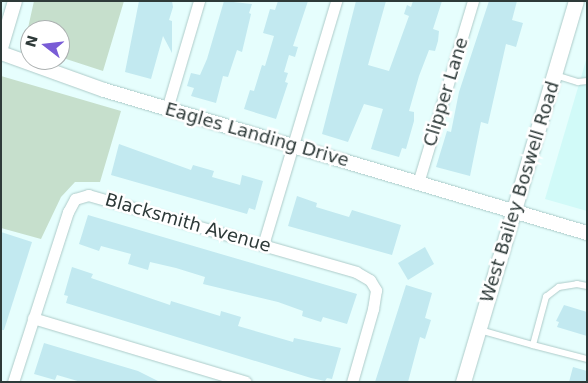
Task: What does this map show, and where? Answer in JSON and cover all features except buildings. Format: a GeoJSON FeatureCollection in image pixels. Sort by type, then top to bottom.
{"type":"FeatureCollection","features":[{"type":"Feature","properties":{"kind":"main road","name":"West Bailey Boswell Road"},"geometry":{"type":"LineString","coordinates":[[463,382],[576,1]]}},
{"type":"Feature","properties":{"kind":"street"},"geometry":{"type":"LineString","coordinates":[[1,48],[15,1]]}},
{"type":"Feature","properties":{"kind":"street"},"geometry":{"type":"LineString","coordinates":[[167,109],[199,1]]}},
{"type":"Feature","properties":{"kind":"street"},"geometry":{"type":"LineString","coordinates":[[263,245],[336,1]]}},
{"type":"Feature","properties":{"kind":"street","name":"Clipper Lane"},"geometry":{"type":"LineString","coordinates":[[418,183],[473,1]]}},
{"type":"Feature","properties":{"kind":"street","name":"Eagles Landing Drive"},"geometry":{"type":"LineString","coordinates":[[1,53],[104,90],[587,233]]}},
{"type":"Feature","properties":{"kind":"street","name":"Blacksmith Avenue"},"geometry":{"type":"LineString","coordinates":[[13,382],[54,250],[75,199],[88,195],[109,198],[356,272],[370,280],[376,290],[374,309],[352,382]]}},
{"type":"Feature","properties":{"kind":"street"},"geometry":{"type":"LineString","coordinates":[[33,318],[211,377],[246,382]]}},
{"type":"Feature","properties":{"kind":"lane"},"geometry":{"type":"LineString","coordinates":[[555,75],[587,82]]}},
{"type":"Feature","properties":{"kind":"lane"},"geometry":{"type":"LineString","coordinates":[[533,345],[546,297],[559,287],[577,284],[587,286]]}},
{"type":"Feature","properties":{"kind":"lane"},"geometry":{"type":"LineString","coordinates":[[478,329],[587,359]]}},
{"type":"Feature","properties":{"kind":"shaded area"},"geometry":{"type":"Polygon","coordinates":[[[587,57],[587,211],[545,199],[587,57]]]}},
{"type":"Feature","properties":{"kind":"green space"},"geometry":{"type":"Polygon","coordinates":[[[34,1],[124,1],[103,71],[70,60],[70,20],[30,20],[34,1]]]}},
{"type":"Feature","properties":{"kind":"green space"},"geometry":{"type":"Polygon","coordinates":[[[1,76],[121,111],[100,182],[75,182],[61,197],[41,239],[1,228],[1,76]]]}}]}
